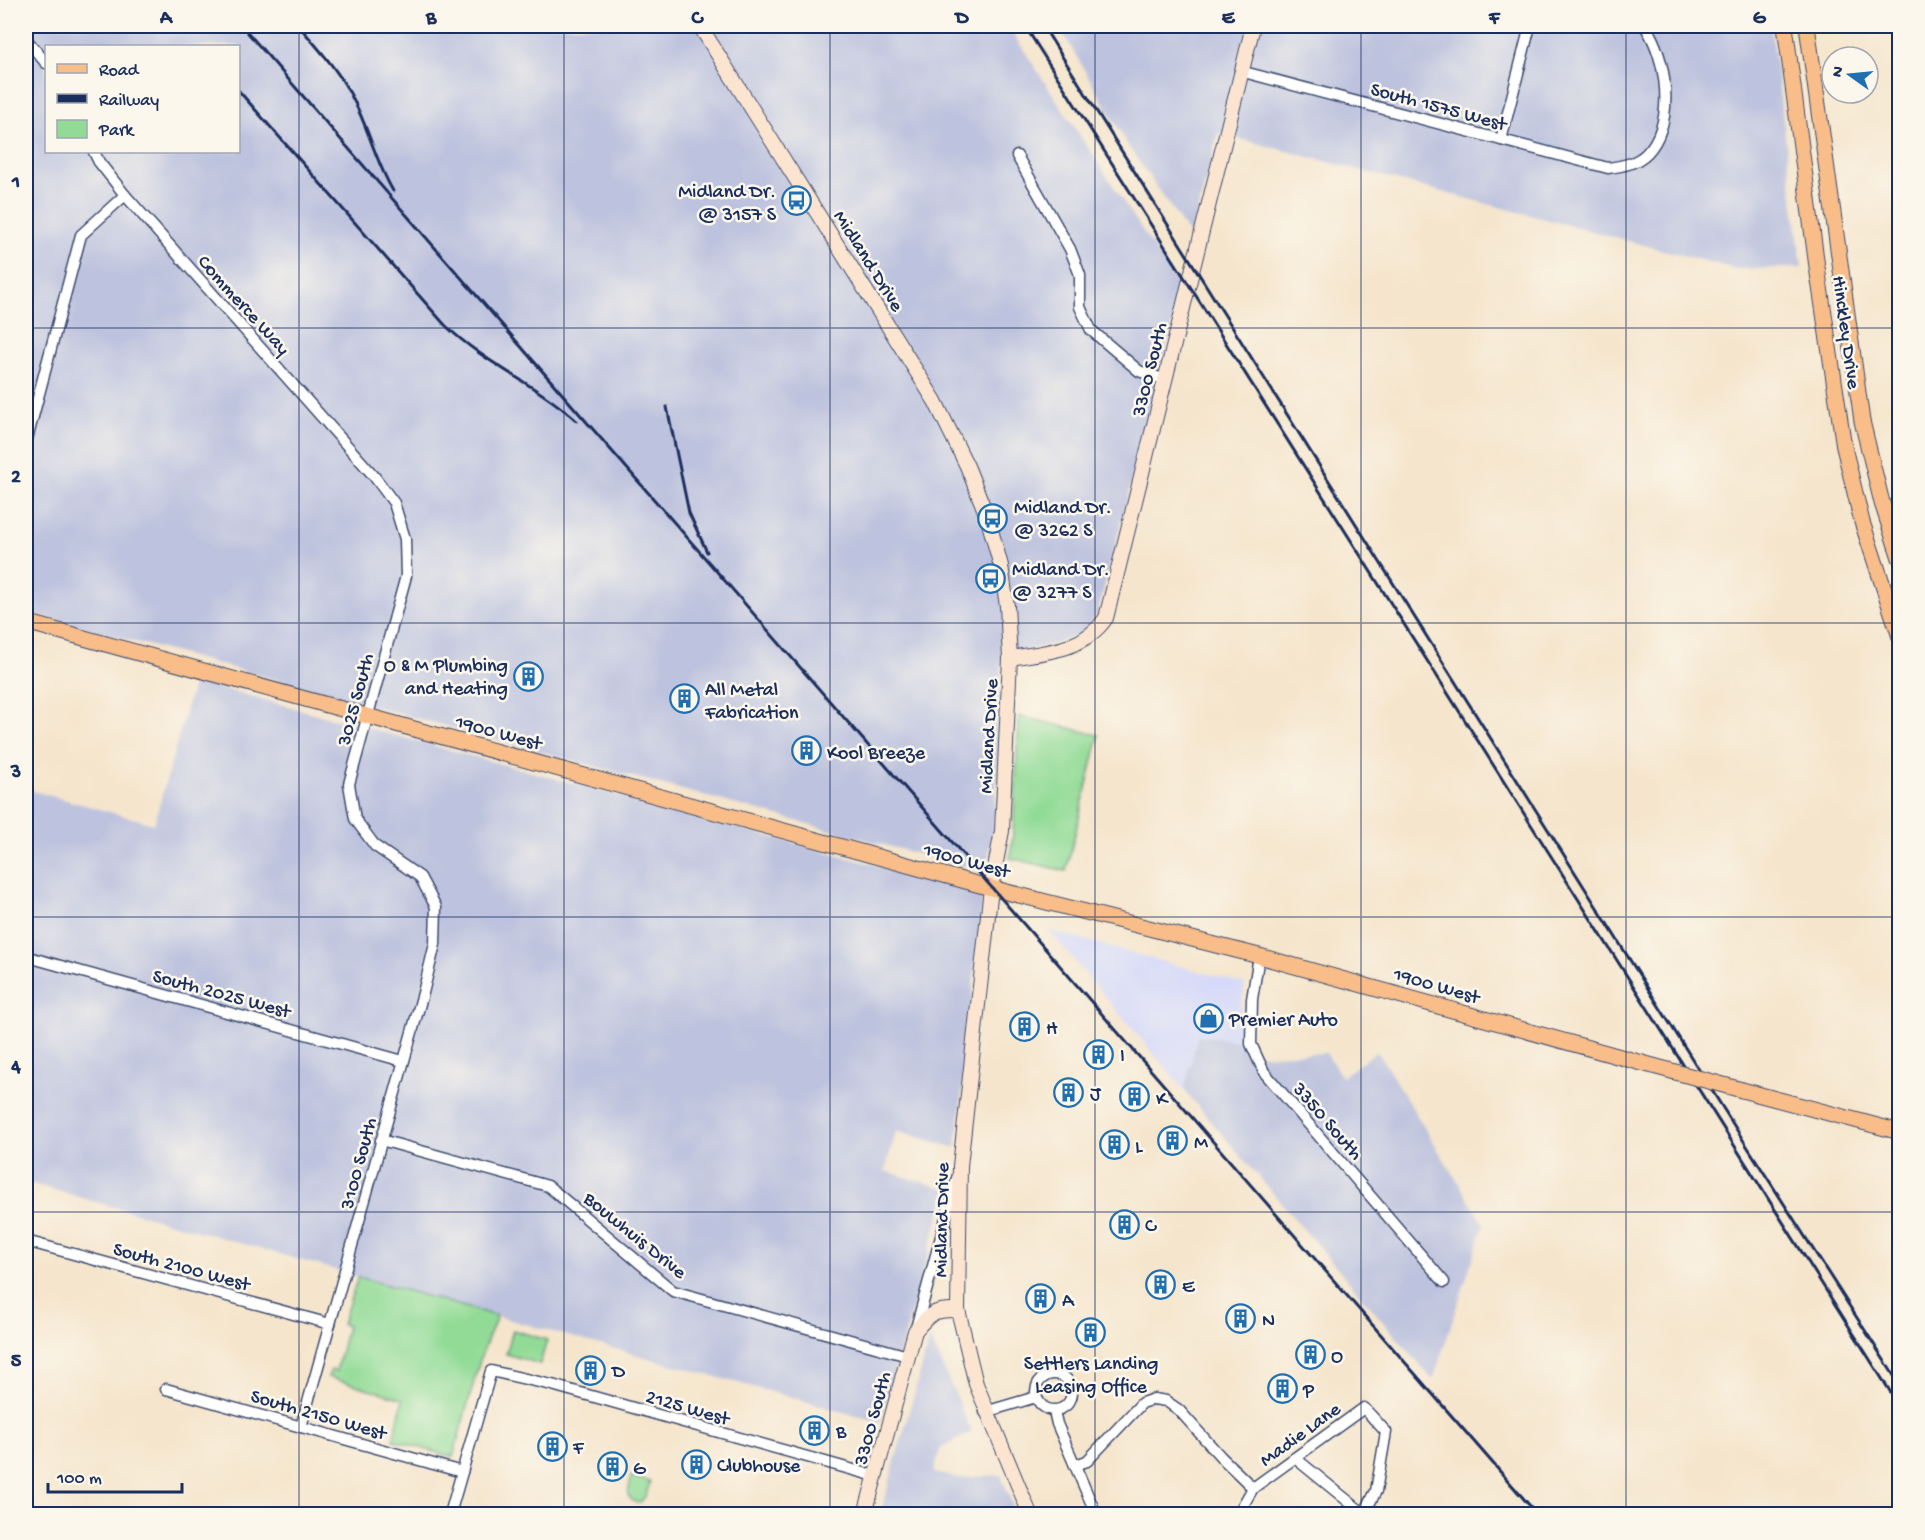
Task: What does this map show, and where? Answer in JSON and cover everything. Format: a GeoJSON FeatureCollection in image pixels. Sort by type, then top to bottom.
{"type":"FeatureCollection","features":[{"type":"Feature","properties":{"kind":"main road","name":"Hinckley Drive"},"geometry":{"type":"LineString","coordinates":[[1785,26],[1844,447],[1862,522],[1899,638]]}},
{"type":"Feature","properties":{"kind":"main road","name":"Hinckley Drive"},"geometry":{"type":"LineString","coordinates":[[1807,26],[1862,421],[1879,493],[1899,558]]}},
{"type":"Feature","properties":{"kind":"main road","name":"1900 West"},"geometry":{"type":"LineString","coordinates":[[26,622],[991,888],[1259,956],[1899,1132]]}},
{"type":"Feature","properties":{"kind":"street","name":"Midland Drive"},"geometry":{"type":"LineString","coordinates":[[700,26],[935,401],[958,446],[984,506],[1001,566],[1007,606],[1010,658],[1002,831],[991,888],[960,1166],[958,1310],[975,1384],[1030,1515]]}},
{"type":"Feature","properties":{"kind":"street","name":"3300 South"},"geometry":{"type":"LineString","coordinates":[[1010,658],[1055,650],[1080,642],[1096,632],[1106,618],[1252,26]]}},
{"type":"Feature","properties":{"kind":"street"},"geometry":{"type":"LineString","coordinates":[[1501,140],[1530,26]]}},
{"type":"Feature","properties":{"kind":"street","name":"South 1575 West"},"geometry":{"type":"LineString","coordinates":[[1240,72],[1608,168],[1630,165],[1646,154],[1656,140],[1664,113],[1666,86],[1661,61],[1654,39],[1645,26]]}},
{"type":"Feature","properties":{"kind":"street"},"geometry":{"type":"LineString","coordinates":[[26,39],[45,62]]}},
{"type":"Feature","properties":{"kind":"street","name":"Commerce Way"},"geometry":{"type":"LineString","coordinates":[[94,153],[125,195],[374,476]]}},
{"type":"Feature","properties":{"kind":"street"},"geometry":{"type":"LineString","coordinates":[[1017,156],[1070,249],[1080,275],[1080,307],[1091,330],[1140,371],[1166,380]]}},
{"type":"Feature","properties":{"kind":"street"},"geometry":{"type":"LineString","coordinates":[[26,443],[81,235],[125,195]]}},
{"type":"Feature","properties":{"kind":"street","name":"3025 South"},"geometry":{"type":"LineString","coordinates":[[374,476],[394,503],[405,539],[406,576],[350,784],[355,819],[375,846],[420,877],[436,907]]}},
{"type":"Feature","properties":{"kind":"street","name":"3100 South"},"geometry":{"type":"LineString","coordinates":[[301,1427],[435,944],[436,907]]}},
{"type":"Feature","properties":{"kind":"street","name":"3350 South"},"geometry":{"type":"LineString","coordinates":[[1259,956],[1252,999],[1251,1044],[1264,1072],[1444,1282]]}},
{"type":"Feature","properties":{"kind":"street","name":"South 2025 West"},"geometry":{"type":"LineString","coordinates":[[32,958],[403,1061]]}},
{"type":"Feature","properties":{"kind":"street","name":"Bouwhuis Drive"},"geometry":{"type":"LineString","coordinates":[[381,1140],[548,1186],[673,1291],[908,1356]]}},
{"type":"Feature","properties":{"kind":"street","name":"3300 South"},"geometry":{"type":"LineString","coordinates":[[865,1515],[960,1166]]}},
{"type":"Feature","properties":{"kind":"street","name":"South 2100 West"},"geometry":{"type":"LineString","coordinates":[[26,1241],[330,1324]]}},
{"type":"Feature","properties":{"kind":"street"},"geometry":{"type":"LineString","coordinates":[[915,1331],[929,1314],[945,1309],[958,1310]]}},
{"type":"Feature","properties":{"kind":"street","name":"2125 West"},"geometry":{"type":"LineString","coordinates":[[462,1472],[491,1371],[571,1390],[875,1476]]}},
{"type":"Feature","properties":{"kind":"street"},"geometry":{"type":"LineString","coordinates":[[1053,1374],[1065,1378],[1071,1387],[1071,1400],[1065,1407],[1054,1411],[1044,1407],[1036,1397],[1037,1385],[1046,1376],[1053,1374]]}},
{"type":"Feature","properties":{"kind":"street","name":"South 2150 West"},"geometry":{"type":"LineString","coordinates":[[166,1389],[462,1472]]}},
{"type":"Feature","properties":{"kind":"street"},"geometry":{"type":"LineString","coordinates":[[986,1412],[1036,1397]]}},
{"type":"Feature","properties":{"kind":"street"},"geometry":{"type":"LineString","coordinates":[[1075,1466],[1087,1461],[1142,1403],[1154,1399],[1166,1401],[1179,1410],[1221,1457],[1253,1488]]}},
{"type":"Feature","properties":{"kind":"street","name":"Madie Lane"},"geometry":{"type":"LineString","coordinates":[[1238,1515],[1253,1488],[1364,1408],[1386,1432],[1376,1491],[1364,1514]]}},
{"type":"Feature","properties":{"kind":"street"},"geometry":{"type":"LineString","coordinates":[[1054,1411],[1057,1424],[1096,1515]]}},
{"type":"Feature","properties":{"kind":"street"},"geometry":{"type":"LineString","coordinates":[[1294,1458],[1364,1514]]}},
{"type":"Feature","properties":{"kind":"street"},"geometry":{"type":"LineString","coordinates":[[450,1515],[462,1472]]}},
{"type":"Feature","properties":{"kind":"shaded area"},"geometry":{"type":"Polygon","coordinates":[[[26,26],[1008,26],[1181,289],[1097,615],[1081,634],[1051,645],[1002,655],[994,830],[987,860],[966,867],[26,612],[26,26]]]}},
{"type":"Feature","properties":{"kind":"shaded area"},"geometry":{"type":"Polygon","coordinates":[[[1059,26],[1771,26],[1802,268],[1735,269],[1218,133],[1191,237],[1129,147],[1059,26]]]}},
{"type":"Feature","properties":{"kind":"shaded area"},"geometry":{"type":"Polygon","coordinates":[[[194,681],[983,894],[956,1148],[896,1131],[885,1171],[947,1189],[880,1422],[528,1325],[26,1182],[26,789],[154,824],[194,681]]]}},
{"type":"Feature","properties":{"kind":"shaded area"},"geometry":{"type":"Polygon","coordinates":[[[1048,930],[1245,984],[1241,1006],[1243,1042],[1198,1035],[1184,1090],[1048,930]]]}},
{"type":"Feature","properties":{"kind":"shaded area"},"geometry":{"type":"Polygon","coordinates":[[[1198,1035],[1243,1042],[1261,1055],[1326,1053],[1342,1077],[1377,1051],[1484,1224],[1433,1380],[1184,1090],[1198,1035]]]}},
{"type":"Feature","properties":{"kind":"shaded area"},"geometry":{"type":"Polygon","coordinates":[[[930,1338],[972,1432],[940,1449],[934,1473],[961,1478],[1001,1475],[1016,1514],[880,1514],[930,1338]]]}},
{"type":"Feature","properties":{"kind":"green space"},"geometry":{"type":"Polygon","coordinates":[[[1019,716],[1099,735],[1066,871],[1010,858],[1019,716]]]}},
{"type":"Feature","properties":{"kind":"green space"},"geometry":{"type":"Polygon","coordinates":[[[358,1277],[497,1316],[482,1353],[453,1457],[393,1440],[403,1399],[328,1377],[331,1370],[336,1371],[347,1326],[342,1324],[358,1277]]]}},
{"type":"Feature","properties":{"kind":"green space"},"geometry":{"type":"Polygon","coordinates":[[[513,1330],[547,1340],[540,1364],[506,1354],[513,1330]]]}},
{"type":"Feature","properties":{"kind":"green space"},"geometry":{"type":"Polygon","coordinates":[[[631,1476],[650,1482],[640,1502],[636,1503],[628,1495],[631,1476]]]}},
{"type":"Feature","properties":{"kind":"railway"},"geometry":{"type":"LineString","coordinates":[[242,26],[1537,1514]]}},
{"type":"Feature","properties":{"kind":"railway"},"geometry":{"type":"LineString","coordinates":[[299,26],[329,61],[348,90],[393,191]]}},
{"type":"Feature","properties":{"kind":"railway"},"geometry":{"type":"LineString","coordinates":[[1025,26],[1900,1407]]}},
{"type":"Feature","properties":{"kind":"railway"},"geometry":{"type":"LineString","coordinates":[[1043,26],[1745,1143],[1900,1385]]}},
{"type":"Feature","properties":{"kind":"railway"},"geometry":{"type":"LineString","coordinates":[[240,92],[445,325],[460,339],[545,396],[577,421]]}},
{"type":"Feature","properties":{"kind":"railway"},"geometry":{"type":"LineString","coordinates":[[667,407],[689,513],[707,552]]}},
{"type":"Feature","properties":{"kind":"place","name":"Midland Dr. @ 3157 S"},"geometry":{"type":"Point","coordinates":[797,201]}},
{"type":"Feature","properties":{"kind":"place","name":"Midland Dr. @ 3262 S"},"geometry":{"type":"Point","coordinates":[993,518]}},
{"type":"Feature","properties":{"kind":"place","name":"Midland Dr. @ 3277 S"},"geometry":{"type":"Point","coordinates":[991,579]}},
{"type":"Feature","properties":{"kind":"place","name":"O & M Plumbing and Heating"},"geometry":{"type":"Point","coordinates":[529,676]}},
{"type":"Feature","properties":{"kind":"place","name":"All Metal Fabrication"},"geometry":{"type":"Point","coordinates":[684,699]}},
{"type":"Feature","properties":{"kind":"place","name":"Kool Breeze"},"geometry":{"type":"Point","coordinates":[806,751]}},
{"type":"Feature","properties":{"kind":"place","name":"Premier Auto"},"geometry":{"type":"Point","coordinates":[1208,1018]}},
{"type":"Feature","properties":{"kind":"place","name":"H"},"geometry":{"type":"Point","coordinates":[1025,1027]}},
{"type":"Feature","properties":{"kind":"place","name":"I"},"geometry":{"type":"Point","coordinates":[1099,1054]}},
{"type":"Feature","properties":{"kind":"place","name":"J"},"geometry":{"type":"Point","coordinates":[1069,1092]}},
{"type":"Feature","properties":{"kind":"place","name":"K"},"geometry":{"type":"Point","coordinates":[1135,1097]}},
{"type":"Feature","properties":{"kind":"place","name":"M"},"geometry":{"type":"Point","coordinates":[1173,1141]}},
{"type":"Feature","properties":{"kind":"place","name":"L"},"geometry":{"type":"Point","coordinates":[1114,1145]}},
{"type":"Feature","properties":{"kind":"place","name":"C"},"geometry":{"type":"Point","coordinates":[1124,1224]}},
{"type":"Feature","properties":{"kind":"place","name":"E"},"geometry":{"type":"Point","coordinates":[1161,1285]}},
{"type":"Feature","properties":{"kind":"place","name":"A"},"geometry":{"type":"Point","coordinates":[1041,1299]}},
{"type":"Feature","properties":{"kind":"place","name":"N"},"geometry":{"type":"Point","coordinates":[1241,1319]}},
{"type":"Feature","properties":{"kind":"place","name":"Settlers Landing Leasing Office"},"geometry":{"type":"Point","coordinates":[1091,1332]}},
{"type":"Feature","properties":{"kind":"place","name":"O"},"geometry":{"type":"Point","coordinates":[1310,1355]}},
{"type":"Feature","properties":{"kind":"place","name":"D"},"geometry":{"type":"Point","coordinates":[591,1370]}},
{"type":"Feature","properties":{"kind":"place","name":"P"},"geometry":{"type":"Point","coordinates":[1282,1389]}},
{"type":"Feature","properties":{"kind":"place","name":"B"},"geometry":{"type":"Point","coordinates":[815,1430]}},
{"type":"Feature","properties":{"kind":"place","name":"F"},"geometry":{"type":"Point","coordinates":[552,1446]}},
{"type":"Feature","properties":{"kind":"place","name":"Clubhouse"},"geometry":{"type":"Point","coordinates":[696,1464]}},
{"type":"Feature","properties":{"kind":"place","name":"G"},"geometry":{"type":"Point","coordinates":[612,1467]}}]}
